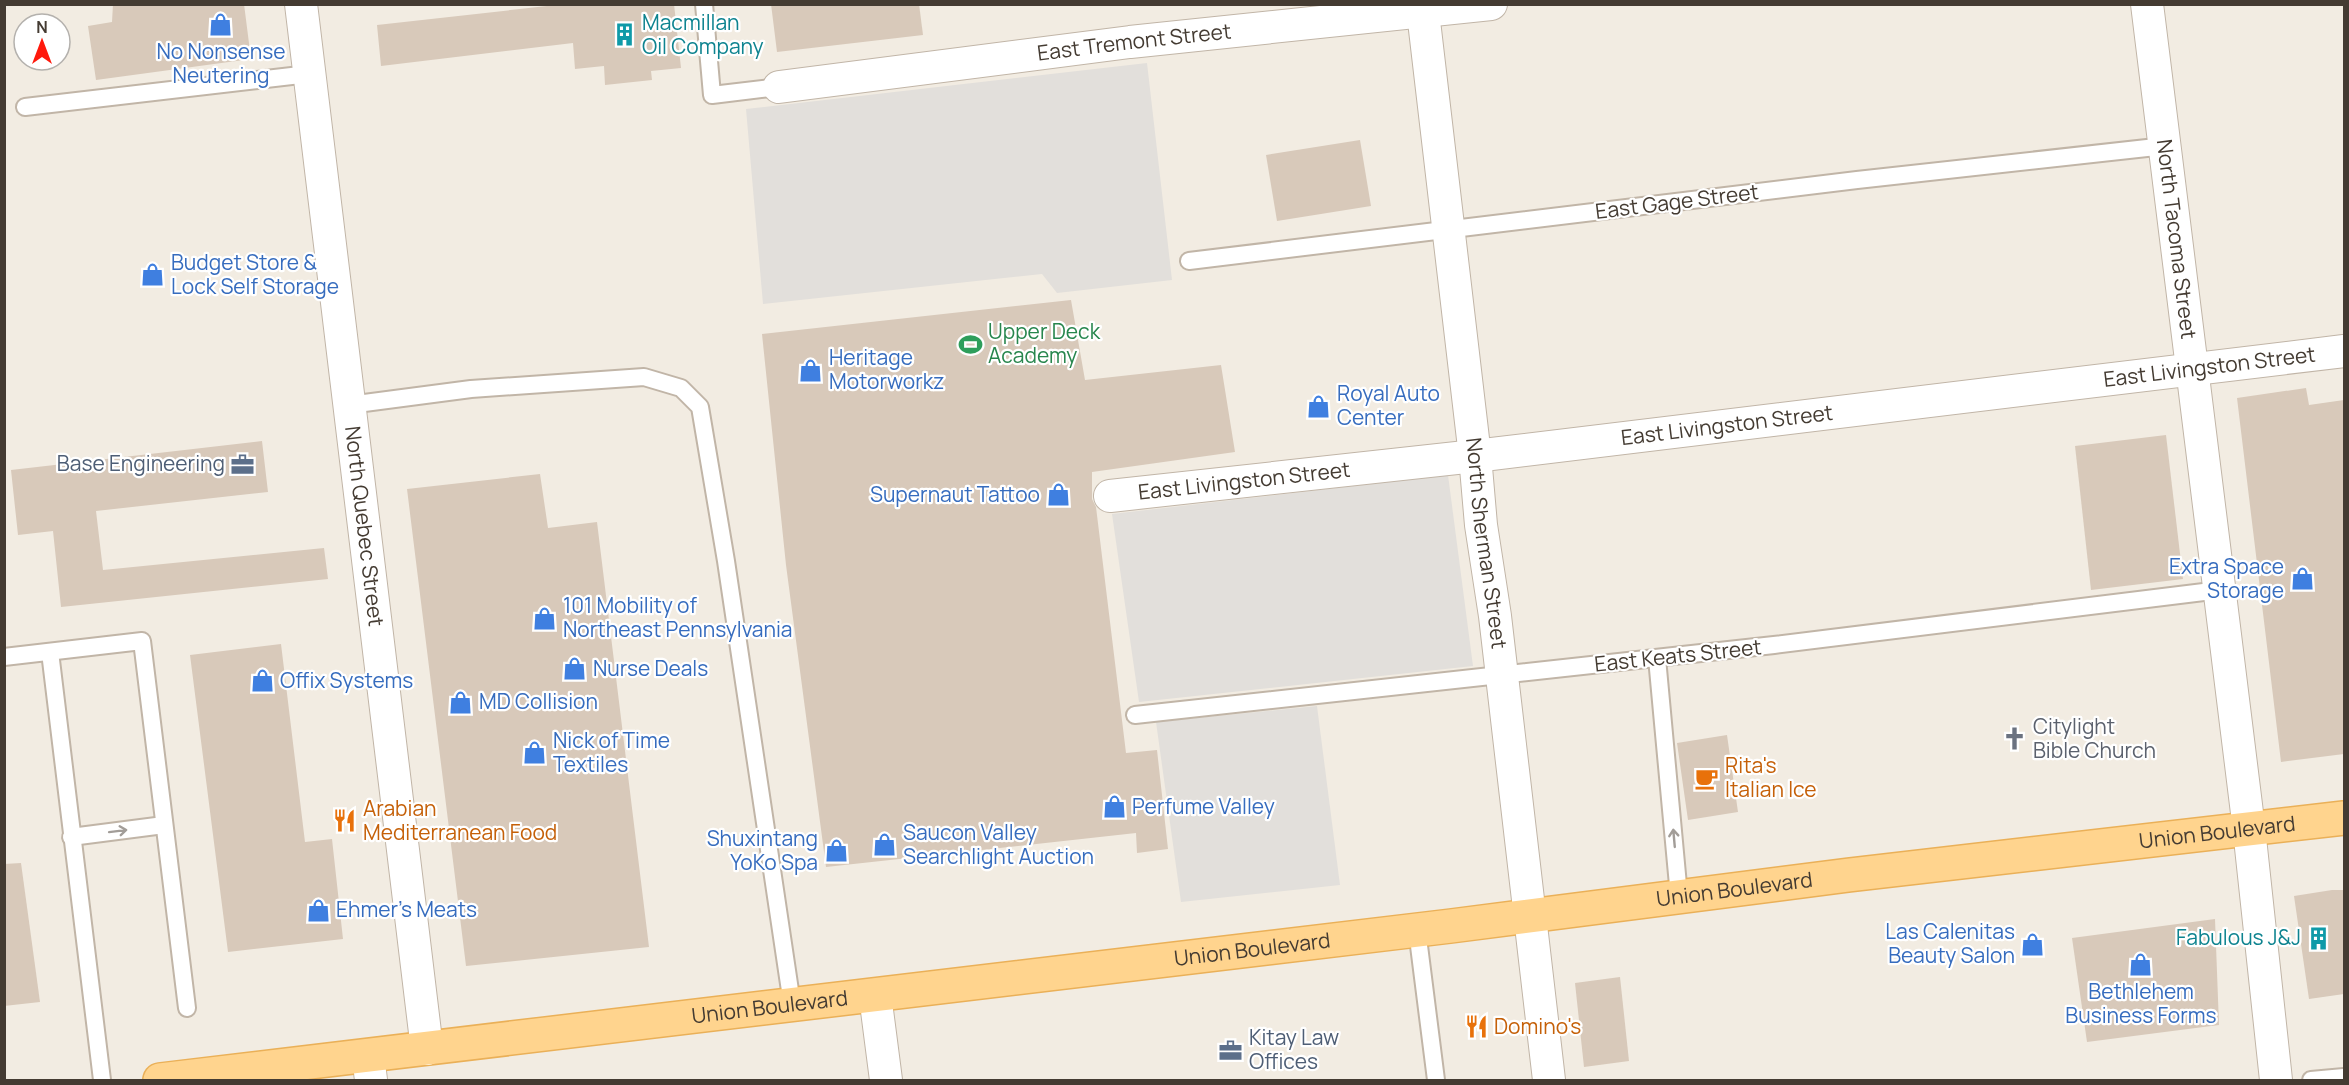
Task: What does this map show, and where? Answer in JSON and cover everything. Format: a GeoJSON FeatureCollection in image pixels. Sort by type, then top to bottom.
{"type":"FeatureCollection","features":[{"type":"Feature","properties":{"kind":"main road","name":"Union Boulevard"},"geometry":{"type":"LineString","coordinates":[[160,1080],[370,1068],[427,1049],[1417,930],[1679,896],[2344,818]]}},
{"type":"Feature","properties":{"kind":"street","name":"North Quebec Street"},"geometry":{"type":"LineString","coordinates":[[301,4],[427,1049]]}},
{"type":"Feature","properties":{"kind":"street","name":"East Tremont Street"},"geometry":{"type":"LineString","coordinates":[[779,87],[1130,42],[1423,9],[1491,4]]}},
{"type":"Feature","properties":{"kind":"street","name":"North Tacoma Street"},"geometry":{"type":"LineString","coordinates":[[2147,4],[2249,829],[2276,1080]]}},
{"type":"Feature","properties":{"kind":"street","name":"North Sherman Street"},"geometry":{"type":"LineString","coordinates":[[1423,9],[1481,525],[1502,676],[1549,1080]]}},
{"type":"Feature","properties":{"kind":"street","name":"East Livingston Street"},"geometry":{"type":"LineString","coordinates":[[1110,496],[1475,456],[2344,351]]}},
{"type":"Feature","properties":{"kind":"street"},"geometry":{"type":"LineString","coordinates":[[875,995],[886,1080]]}},
{"type":"Feature","properties":{"kind":"lane"},"geometry":{"type":"LineString","coordinates":[[705,4],[712,95],[779,87]]}},
{"type":"Feature","properties":{"kind":"lane"},"geometry":{"type":"LineString","coordinates":[[25,107],[309,74]]}},
{"type":"Feature","properties":{"kind":"lane","name":"East Gage Street"},"geometry":{"type":"LineString","coordinates":[[1189,261],[2166,146]]}},
{"type":"Feature","properties":{"kind":"lane"},"geometry":{"type":"LineString","coordinates":[[349,405],[471,389],[644,377],[681,388],[700,407],[726,561],[792,1004]]}},
{"type":"Feature","properties":{"kind":"lane","name":"East Keats Street"},"geometry":{"type":"LineString","coordinates":[[1135,715],[1502,676],[2220,590]]}},
{"type":"Feature","properties":{"kind":"lane"},"geometry":{"type":"LineString","coordinates":[[4,657],[142,641],[187,1008]]}},
{"type":"Feature","properties":{"kind":"lane"},"geometry":{"type":"LineString","coordinates":[[50,652],[102,1080]]}},
{"type":"Feature","properties":{"kind":"lane"},"geometry":{"type":"LineString","coordinates":[[1657,658],[1679,896]]}},
{"type":"Feature","properties":{"kind":"lane"},"geometry":{"type":"LineString","coordinates":[[71,837],[164,825]]}},
{"type":"Feature","properties":{"kind":"lane"},"geometry":{"type":"LineString","coordinates":[[1417,930],[1436,1080]]}},
{"type":"Feature","properties":{"kind":"lane"},"geometry":{"type":"LineString","coordinates":[[2311,1080],[2344,1077]]}},
{"type":"Feature","properties":{"kind":"shaded area"},"geometry":{"type":"Polygon","coordinates":[[[1147,63],[1172,280],[1057,293],[1042,274],[763,304],[746,109],[1147,63]]]}},
{"type":"Feature","properties":{"kind":"shaded area"},"geometry":{"type":"Polygon","coordinates":[[[1448,475],[1473,666],[1139,702],[1112,514],[1448,475]]]}},
{"type":"Feature","properties":{"kind":"shaded area"},"geometry":{"type":"Polygon","coordinates":[[[1317,706],[1340,885],[1181,902],[1156,722],[1317,706]]]}},
{"type":"Feature","properties":{"kind":"building"},"geometry":{"type":"Polygon","coordinates":[[[113,4],[244,4],[251,59],[96,80],[88,26],[112,22],[113,4]]]}},
{"type":"Feature","properties":{"kind":"building"},"geometry":{"type":"Polygon","coordinates":[[[565,4],[674,4],[681,68],[651,71],[652,80],[605,85],[604,66],[575,69],[573,43],[381,66],[377,25],[565,4]]]}},
{"type":"Feature","properties":{"kind":"building"},"geometry":{"type":"Polygon","coordinates":[[[771,4],[919,4],[923,35],[777,52],[771,4]]]}},
{"type":"Feature","properties":{"kind":"building"},"geometry":{"type":"Polygon","coordinates":[[[1360,140],[1371,206],[1277,221],[1266,155],[1360,140]]]}},
{"type":"Feature","properties":{"kind":"building"},"geometry":{"type":"Polygon","coordinates":[[[1071,300],[1085,380],[1221,365],[1235,452],[1092,472],[1092,499],[1096,507],[1126,753],[1157,750],[1168,849],[1137,853],[1136,833],[826,867],[786,565],[762,334],[1071,300]]]}},
{"type":"Feature","properties":{"kind":"building","name":"Extra Space Storage"},"geometry":{"type":"Polygon","coordinates":[[[2306,388],[2309,405],[2344,400],[2344,754],[2281,762],[2237,398],[2306,388]]]}},
{"type":"Feature","properties":{"kind":"building"},"geometry":{"type":"Polygon","coordinates":[[[2166,435],[2183,579],[2091,590],[2075,446],[2166,435]]]}},
{"type":"Feature","properties":{"kind":"building"},"geometry":{"type":"Polygon","coordinates":[[[262,441],[268,492],[96,511],[103,570],[324,548],[328,579],[61,607],[53,531],[18,535],[11,470],[262,441]]]}},
{"type":"Feature","properties":{"kind":"building"},"geometry":{"type":"Polygon","coordinates":[[[540,474],[548,528],[597,522],[649,947],[466,966],[407,489],[540,474]]]}},
{"type":"Feature","properties":{"kind":"building"},"geometry":{"type":"Polygon","coordinates":[[[281,644],[305,842],[332,839],[343,939],[228,952],[190,655],[281,644]]]}},
{"type":"Feature","properties":{"kind":"building","name":"Rita's Italian Ice"},"geometry":{"type":"Polygon","coordinates":[[[1727,735],[1738,812],[1688,820],[1677,743],[1727,735]]]}},
{"type":"Feature","properties":{"kind":"building"},"geometry":{"type":"Polygon","coordinates":[[[21,863],[40,1002],[4,1006],[4,864],[21,863]]]}},
{"type":"Feature","properties":{"kind":"building","name":"Fabulous J&J"},"geometry":{"type":"Polygon","coordinates":[[[2344,890],[2344,994],[2309,999],[2294,896],[2344,890]]]}},
{"type":"Feature","properties":{"kind":"building"},"geometry":{"type":"Polygon","coordinates":[[[2215,919],[2219,1025],[2087,1042],[2072,938],[2215,919]]]}},
{"type":"Feature","properties":{"kind":"building"},"geometry":{"type":"Polygon","coordinates":[[[1620,977],[1629,1061],[1584,1067],[1575,983],[1620,977]]]}},
{"type":"Feature","properties":{"kind":"place","name":"No Nonsense Neutering"},"geometry":{"type":"Point","coordinates":[221,24]}},
{"type":"Feature","properties":{"kind":"place","name":"Macmillan Oil Company"},"geometry":{"type":"Point","coordinates":[624,35]}},
{"type":"Feature","properties":{"kind":"place","name":"Budget Store & Lock Self Storage"},"geometry":{"type":"Point","coordinates":[153,275]}},
{"type":"Feature","properties":{"kind":"place","name":"Upper Deck Academy"},"geometry":{"type":"Point","coordinates":[970,344]}},
{"type":"Feature","properties":{"kind":"place","name":"Heritage Motorworkz"},"geometry":{"type":"Point","coordinates":[811,370]}},
{"type":"Feature","properties":{"kind":"place","name":"Royal Auto Center"},"geometry":{"type":"Point","coordinates":[1319,406]}},
{"type":"Feature","properties":{"kind":"place","name":"Base Engineering"},"geometry":{"type":"Point","coordinates":[243,464]}},
{"type":"Feature","properties":{"kind":"place","name":"Supernaut Tattoo"},"geometry":{"type":"Point","coordinates":[1058,495]}},
{"type":"Feature","properties":{"kind":"place","name":"Extra Space Storage"},"geometry":{"type":"Point","coordinates":[2302,579]}},
{"type":"Feature","properties":{"kind":"place","name":"101 Mobility of Northeast Pennsylvania"},"geometry":{"type":"Point","coordinates":[545,618]}},
{"type":"Feature","properties":{"kind":"place","name":"Nurse Deals"},"geometry":{"type":"Point","coordinates":[575,669]}},
{"type":"Feature","properties":{"kind":"place","name":"Offix Systems"},"geometry":{"type":"Point","coordinates":[262,681]}},
{"type":"Feature","properties":{"kind":"place","name":"MD Collision"},"geometry":{"type":"Point","coordinates":[461,702]}},
{"type":"Feature","properties":{"kind":"place","name":"Citylight Bible Church"},"geometry":{"type":"Point","coordinates":[2015,739]}},
{"type":"Feature","properties":{"kind":"place","name":"Nick of Time Textiles"},"geometry":{"type":"Point","coordinates":[535,753]}},
{"type":"Feature","properties":{"kind":"place","name":"Rita's Italian Ice"},"geometry":{"type":"Point","coordinates":[1707,778]}},
{"type":"Feature","properties":{"kind":"place","name":"Perfume Valley"},"geometry":{"type":"Point","coordinates":[1114,807]}},
{"type":"Feature","properties":{"kind":"place","name":"Arabian Mediterranean Food"},"geometry":{"type":"Point","coordinates":[345,821]}},
{"type":"Feature","properties":{"kind":"place","name":"Saucon Valley Searchlight Auction"},"geometry":{"type":"Point","coordinates":[885,845]}},
{"type":"Feature","properties":{"kind":"place","name":"Shuxintang YoKo Spa"},"geometry":{"type":"Point","coordinates":[836,851]}},
{"type":"Feature","properties":{"kind":"place","name":"Ehmer's Meats"},"geometry":{"type":"Point","coordinates":[318,910]}},
{"type":"Feature","properties":{"kind":"place","name":"Fabulous J&J"},"geometry":{"type":"Point","coordinates":[2319,938]}},
{"type":"Feature","properties":{"kind":"place","name":"Las Calenitas Beauty Salon"},"geometry":{"type":"Point","coordinates":[2033,944]}},
{"type":"Feature","properties":{"kind":"place","name":"Bethlehem Business Forms"},"geometry":{"type":"Point","coordinates":[2141,964]}},
{"type":"Feature","properties":{"kind":"place","name":"Domino's"},"geometry":{"type":"Point","coordinates":[1476,1027]}},
{"type":"Feature","properties":{"kind":"place","name":"Kitay Law Offices"},"geometry":{"type":"Point","coordinates":[1231,1050]}}]}
